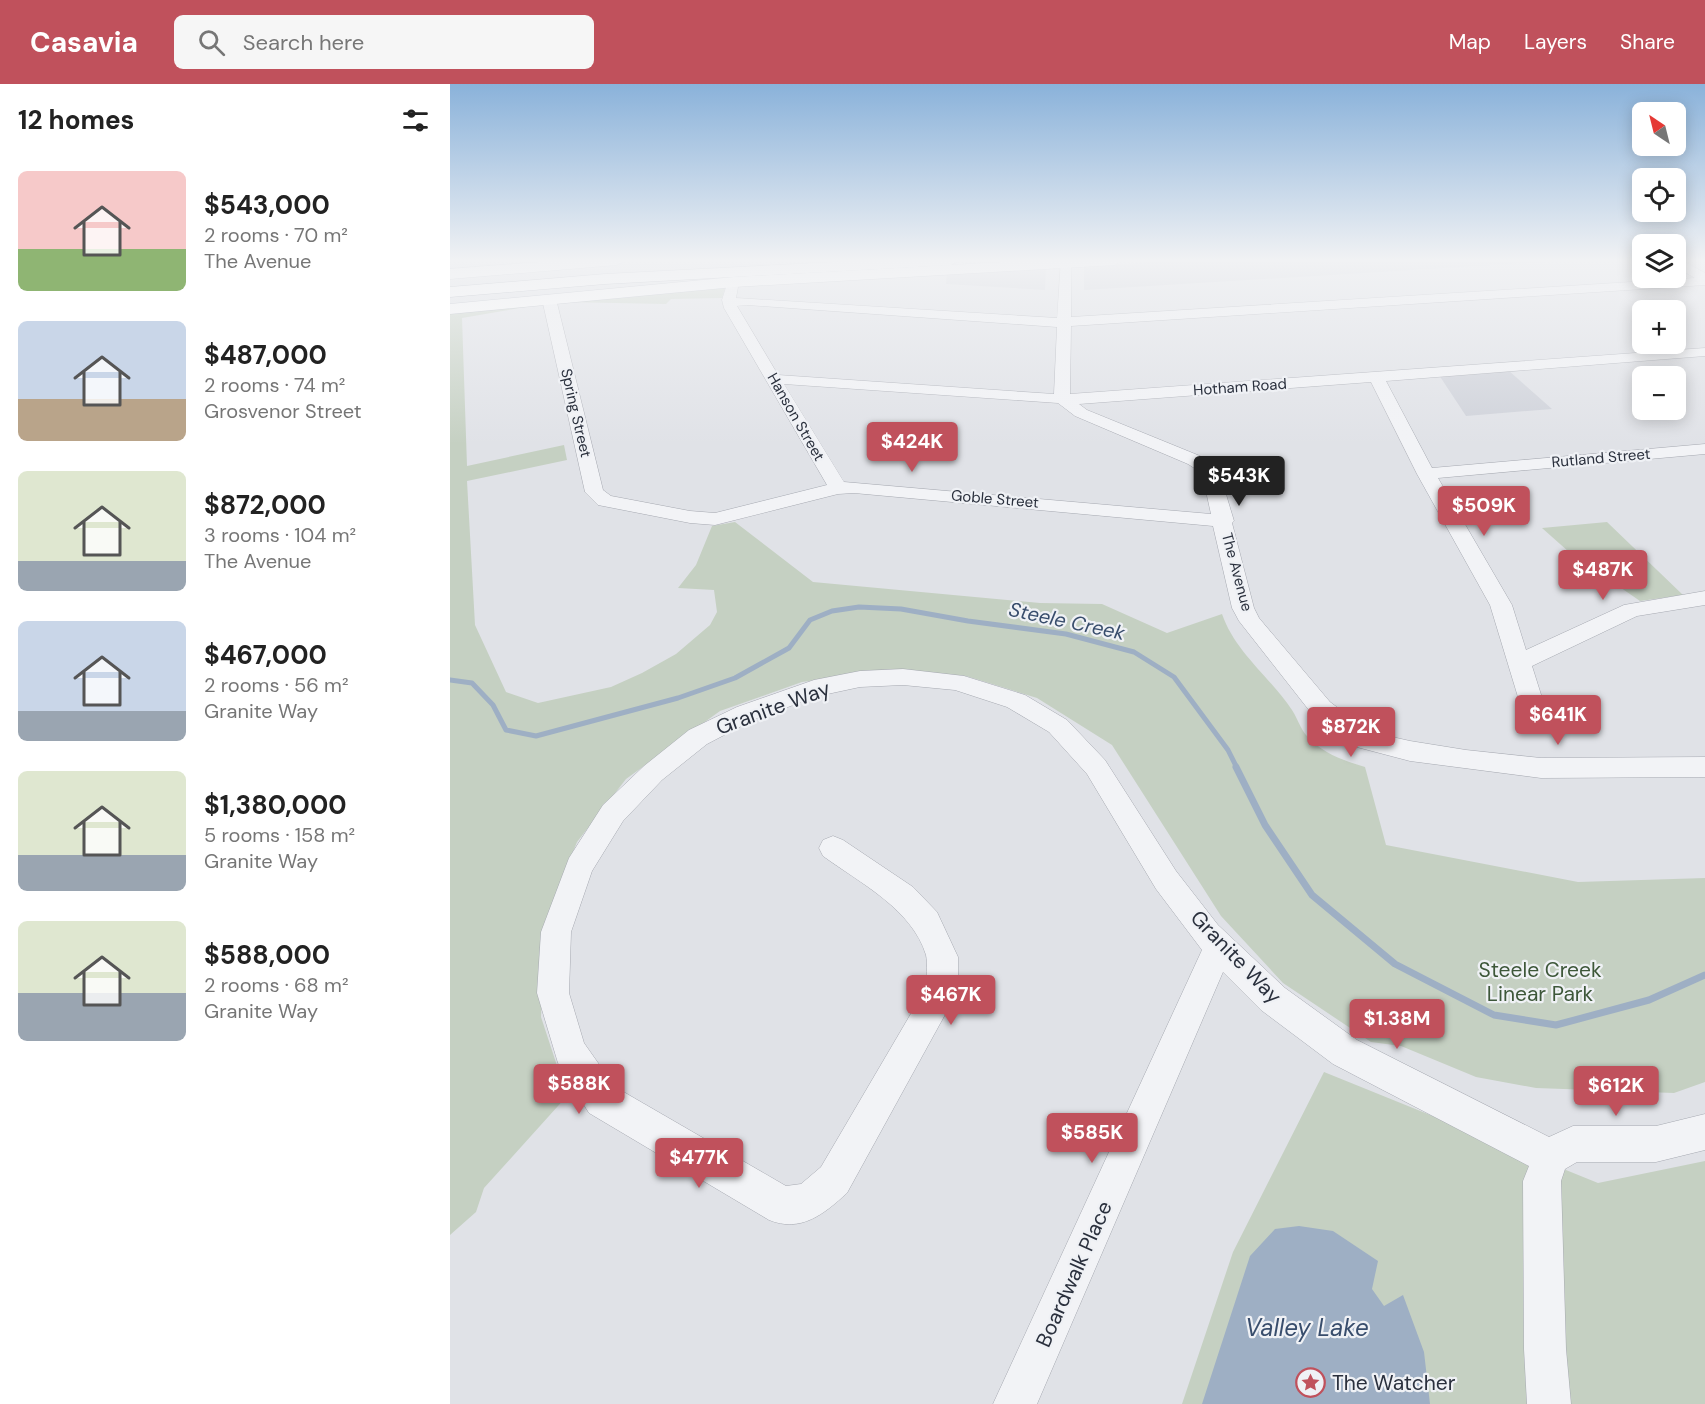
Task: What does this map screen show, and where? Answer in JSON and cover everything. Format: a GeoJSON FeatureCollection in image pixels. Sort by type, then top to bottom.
{"type":"FeatureCollection","features":[{"type":"Feature","properties":{"kind":"street","name":"Spring Street"},"geometry":{"type":"LineString","coordinates":[[554,322],[594,492]]}},
{"type":"Feature","properties":{"kind":"street","name":"Hanson Street"},"geometry":{"type":"LineString","coordinates":[[740,322],[838,488]]}},
{"type":"Feature","properties":{"kind":"street"},"geometry":{"type":"LineString","coordinates":[[1044,322],[1084,322]]}},
{"type":"Feature","properties":{"kind":"street"},"geometry":{"type":"LineString","coordinates":[[1062,399],[1064,323]]}},
{"type":"Feature","properties":{"kind":"street","name":"Hotham Road"},"geometry":{"type":"LineString","coordinates":[[774,379],[1062,399],[1705,352]]}},
{"type":"Feature","properties":{"kind":"street"},"geometry":{"type":"LineString","coordinates":[[1376,377],[1426,474],[1501,605],[1537,720]]}},
{"type":"Feature","properties":{"kind":"street","name":"The Avenue"},"geometry":{"type":"LineString","coordinates":[[1062,399],[1081,413],[1204,465],[1212,477],[1243,608],[1250,621],[1321,708],[1329,725],[1342,738],[1367,749],[1410,751],[1541,768],[1705,767]]}},
{"type":"Feature","properties":{"kind":"street","name":"Rutland Street"},"geometry":{"type":"LineString","coordinates":[[1426,474],[1705,449]]}},
{"type":"Feature","properties":{"kind":"street","name":"Goble Street"},"geometry":{"type":"LineString","coordinates":[[594,492],[605,501],[690,517],[716,519],[838,488],[870,488],[1224,521]]}},
{"type":"Feature","properties":{"kind":"street"},"geometry":{"type":"LineString","coordinates":[[1518,663],[1632,610],[1705,598]]}},
{"type":"Feature","properties":{"kind":"street","name":"Granite Way"},"geometry":{"type":"LineString","coordinates":[[833,848],[903,896],[926,922],[942,957],[942,991],[834,1180],[810,1201],[783,1206],[602,1100],[570,1051],[553,993],[556,932],[579,867],[613,813],[653,773],[698,737],[746,713],[814,688],[903,676],[956,682],[1016,701],[1058,726],[1096,767],[1166,879],[1219,946],[1273,999],[1345,1052],[1550,1157]]}},
{"type":"Feature","properties":{"kind":"street","name":"Boardwalk Place"},"geometry":{"type":"LineString","coordinates":[[1015,1404],[1219,946]]}},
{"type":"Feature","properties":{"kind":"street"},"geometry":{"type":"LineString","coordinates":[[1549,1404],[1545,1349],[1542,1181],[1550,1157],[1573,1144],[1656,1144],[1705,1132]]}},
{"type":"Feature","properties":{"kind":"shaded area"},"geometry":{"type":"Polygon","coordinates":[[[1508,370],[1552,409],[1466,416],[1439,375],[1508,370]]]}},
{"type":"Feature","properties":{"kind":"green space","name":"Steele Creek Linear Park"},"geometry":{"type":"Polygon","coordinates":[[[450,322],[462,322],[467,466],[564,445],[567,460],[467,481],[475,625],[506,692],[538,703],[611,687],[676,654],[710,625],[717,612],[714,590],[678,588],[696,565],[712,526],[735,522],[813,582],[1040,603],[1102,604],[1167,633],[1222,614],[1235,640],[1292,710],[1308,738],[1330,754],[1365,767],[1386,845],[1578,882],[1705,878],[1705,1082],[1674,1093],[1536,1088],[1476,1077],[1401,1046],[1371,1042],[1283,983],[1221,916],[1112,745],[1037,698],[966,676],[888,670],[802,682],[720,711],[626,779],[577,842],[545,921],[541,1017],[567,1096],[484,1188],[476,1212],[450,1235],[450,322]]]}},
{"type":"Feature","properties":{"kind":"green space"},"geometry":{"type":"Polygon","coordinates":[[[1607,522],[1683,595],[1640,601],[1569,552],[1542,528],[1607,522]]]}},
{"type":"Feature","properties":{"kind":"green space"},"geometry":{"type":"Polygon","coordinates":[[[1324,1072],[1598,1183],[1705,1161],[1705,1404],[1182,1404],[1233,1252],[1324,1072]]]}},
{"type":"Feature","properties":{"kind":"water","name":"Valley Lake"},"geometry":{"type":"Polygon","coordinates":[[[1299,1226],[1333,1231],[1378,1261],[1372,1289],[1384,1306],[1403,1295],[1424,1352],[1430,1404],[1202,1404],[1250,1256],[1275,1229],[1299,1226]]]}},
{"type":"Feature","properties":{"kind":"waterway","name":"Steele Creek"},"geometry":{"type":"LineString","coordinates":[[450,680],[472,683],[493,705],[506,730],[536,736],[678,698],[735,678],[789,648],[810,620],[832,611],[859,607],[901,609],[968,621],[1066,634],[1134,652],[1174,677],[1228,750],[1237,768]]}},
{"type":"Feature","properties":{"kind":"waterway","name":"Steele Creek"},"geometry":{"type":"LineString","coordinates":[[1236,767],[1265,825],[1312,895],[1395,964],[1494,1015],[1556,1025],[1649,1000],[1705,975]]}},
{"type":"Feature","properties":{"kind":"place","name":"The Watcher"},"geometry":{"type":"Point","coordinates":[1311,1383]}}]}
